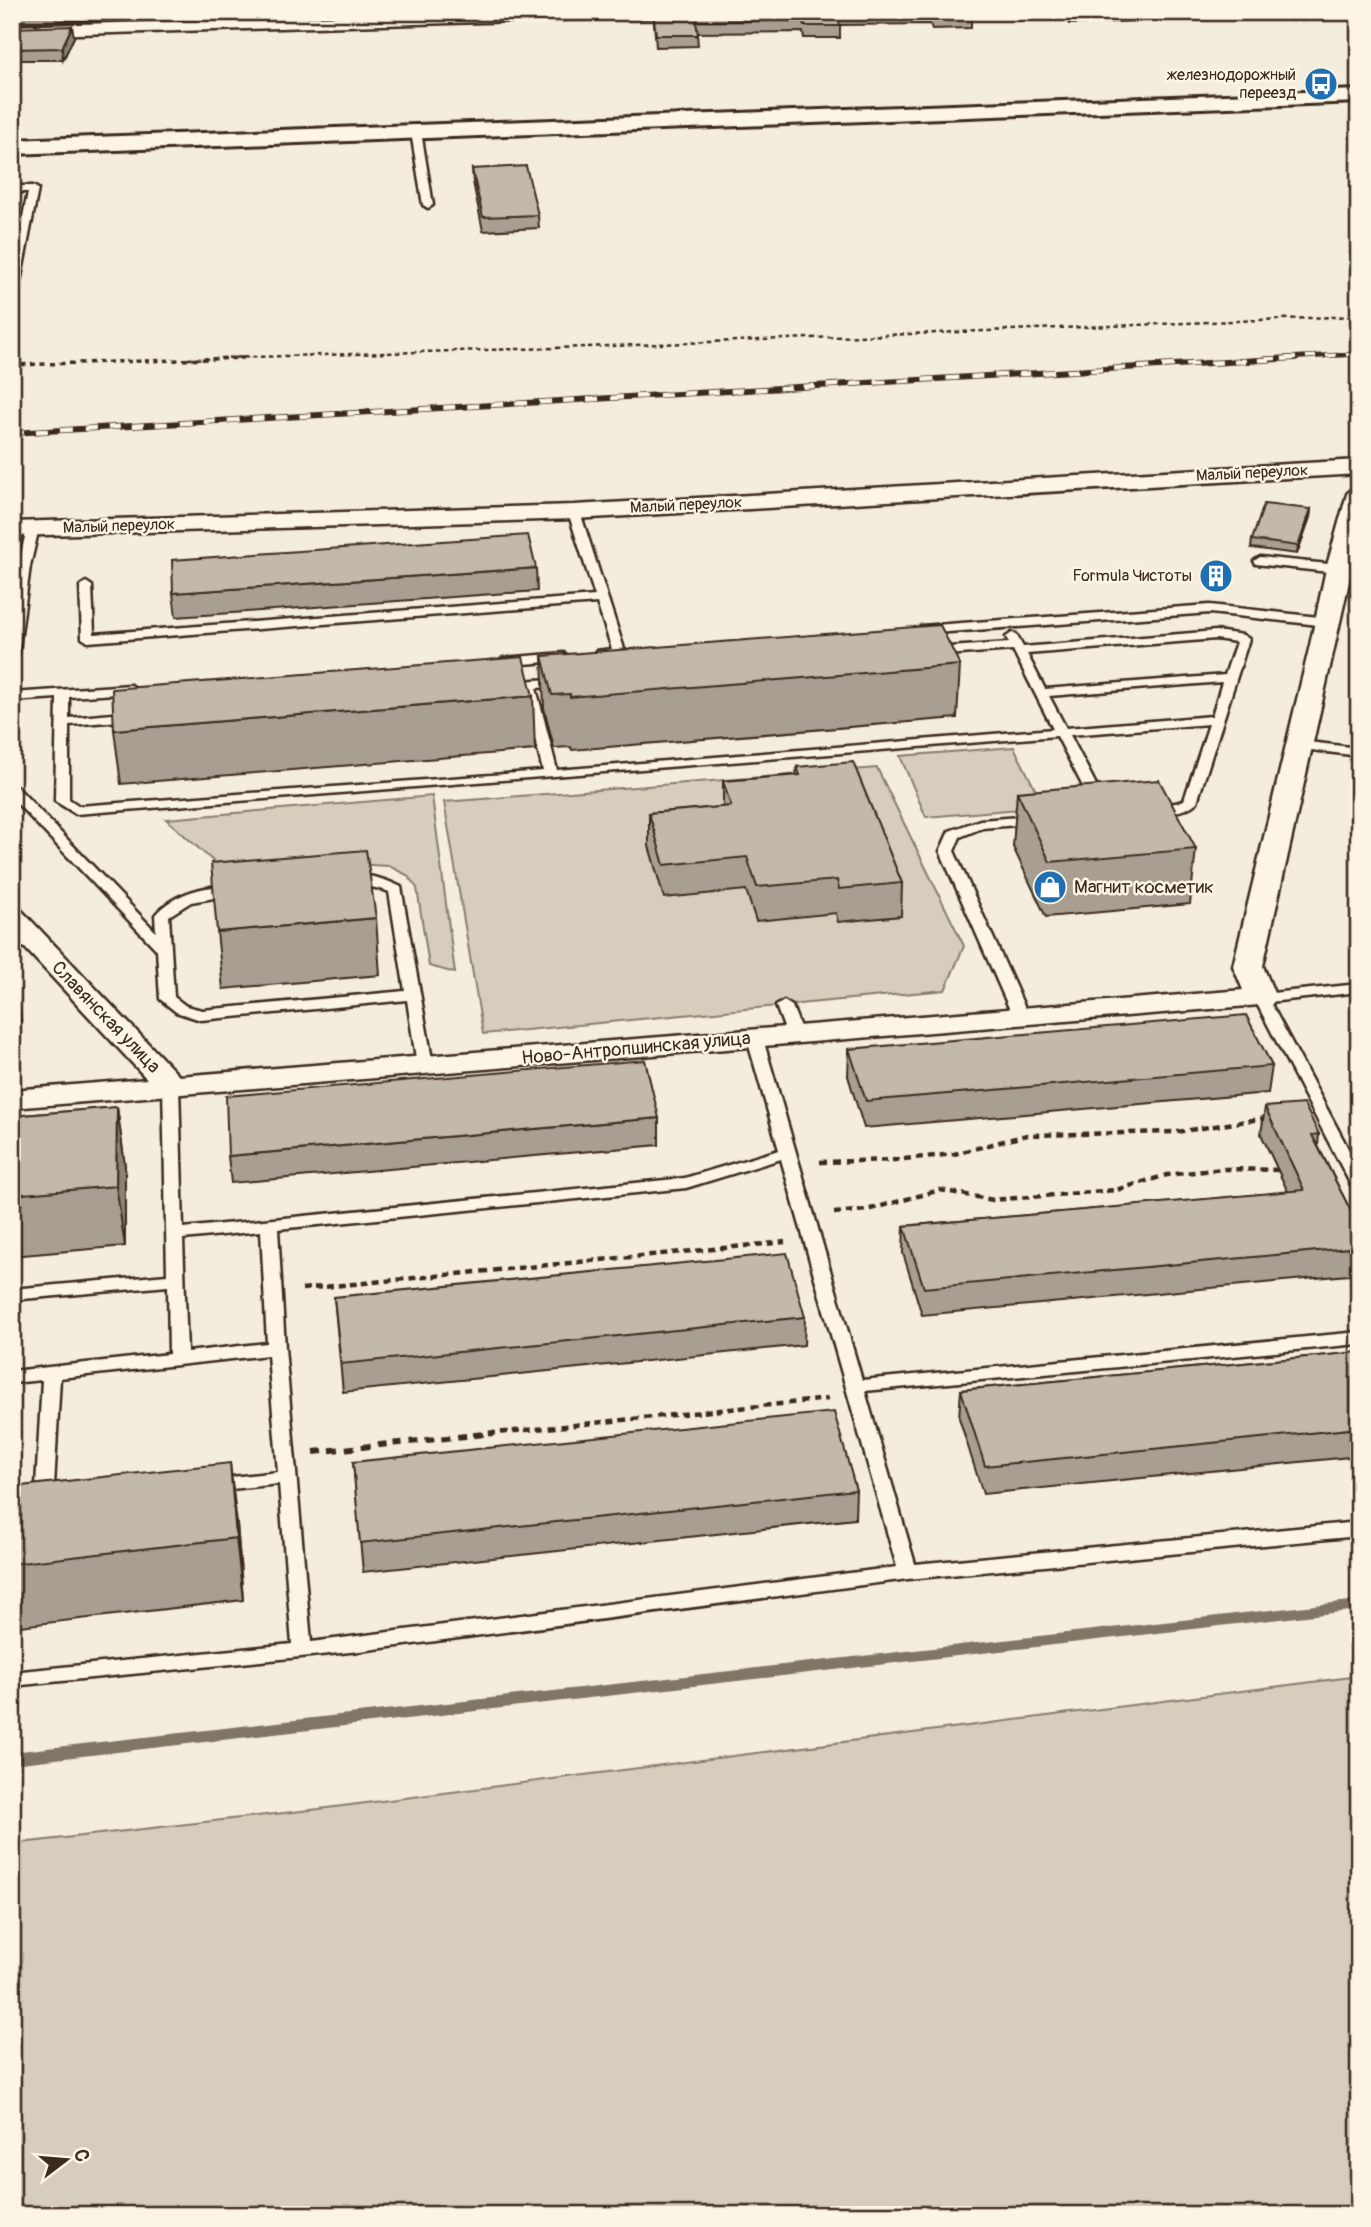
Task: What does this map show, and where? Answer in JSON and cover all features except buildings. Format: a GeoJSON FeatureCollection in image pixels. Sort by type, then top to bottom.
{"type":"FeatureCollection","features":[{"type":"Feature","properties":{"kind":"street"},"geometry":{"type":"LineString","coordinates":[[12,31],[654,12]]}},
{"type":"Feature","properties":{"kind":"street"},"geometry":{"type":"LineString","coordinates":[[12,148],[1359,96]]}},
{"type":"Feature","properties":{"kind":"street","name":"Малый переулок"},"geometry":{"type":"LineString","coordinates":[[22,529],[574,512],[1359,467]]}},
{"type":"Feature","properties":{"kind":"street"},"geometry":{"type":"LineString","coordinates":[[1261,998],[1248,966],[1338,569],[1359,494]]}},
{"type":"Feature","properties":{"kind":"street","name":"Славянская улица"},"geometry":{"type":"LineString","coordinates":[[12,917],[22,944],[171,1086]]}},
{"type":"Feature","properties":{"kind":"street","name":"Ново-Антропшинская улица"},"geometry":{"type":"LineString","coordinates":[[12,1100],[1261,998]]}},
{"type":"Feature","properties":{"kind":"lane"},"geometry":{"type":"LineString","coordinates":[[416,132],[428,205]]}},
{"type":"Feature","properties":{"kind":"lane"},"geometry":{"type":"LineString","coordinates":[[12,189],[33,189],[14,288]]}},
{"type":"Feature","properties":{"kind":"lane"},"geometry":{"type":"LineString","coordinates":[[574,512],[619,652]]}},
{"type":"Feature","properties":{"kind":"lane"},"geometry":{"type":"LineString","coordinates":[[12,656],[22,529]]}},
{"type":"Feature","properties":{"kind":"lane"},"geometry":{"type":"LineString","coordinates":[[1259,561],[1338,569]]}},
{"type":"Feature","properties":{"kind":"lane"},"geometry":{"type":"LineString","coordinates":[[86,586],[88,638],[602,599]]}},
{"type":"Feature","properties":{"kind":"lane"},"geometry":{"type":"LineString","coordinates":[[909,631],[1210,609],[1328,622]]}},
{"type":"Feature","properties":{"kind":"lane"},"geometry":{"type":"LineString","coordinates":[[1005,624],[1104,814]]}},
{"type":"Feature","properties":{"kind":"lane"},"geometry":{"type":"LineString","coordinates":[[919,653],[1216,635],[1243,639],[1191,802],[1179,807],[1142,810]]}},
{"type":"Feature","properties":{"kind":"lane"},"geometry":{"type":"LineString","coordinates":[[591,654],[632,651]]}},
{"type":"Feature","properties":{"kind":"lane"},"geometry":{"type":"LineString","coordinates":[[486,663],[577,656]]}},
{"type":"Feature","properties":{"kind":"lane"},"geometry":{"type":"LineString","coordinates":[[522,660],[551,774]]}},
{"type":"Feature","properties":{"kind":"lane"},"geometry":{"type":"LineString","coordinates":[[1042,694],[1230,678]]}},
{"type":"Feature","properties":{"kind":"lane"},"geometry":{"type":"LineString","coordinates":[[487,688],[570,681]]}},
{"type":"Feature","properties":{"kind":"lane"},"geometry":{"type":"LineString","coordinates":[[12,697],[145,688]]}},
{"type":"Feature","properties":{"kind":"lane"},"geometry":{"type":"LineString","coordinates":[[63,694],[62,802],[76,810]]}},
{"type":"Feature","properties":{"kind":"lane"},"geometry":{"type":"LineString","coordinates":[[63,722],[145,715]]}},
{"type":"Feature","properties":{"kind":"lane"},"geometry":{"type":"LineString","coordinates":[[43,821],[76,810],[1217,719]]}},
{"type":"Feature","properties":{"kind":"lane"},"geometry":{"type":"LineString","coordinates":[[1300,745],[1359,752]]}},
{"type":"Feature","properties":{"kind":"lane"},"geometry":{"type":"LineString","coordinates":[[12,790],[162,947]]}},
{"type":"Feature","properties":{"kind":"lane"},"geometry":{"type":"LineString","coordinates":[[1021,1017],[947,851],[954,834],[980,824],[1049,818]]}},
{"type":"Feature","properties":{"kind":"lane"},"geometry":{"type":"LineString","coordinates":[[337,882],[363,880],[384,883],[397,890],[425,1065]]}},
{"type":"Feature","properties":{"kind":"lane"},"geometry":{"type":"LineString","coordinates":[[245,890],[192,895],[173,902],[162,915],[167,999],[181,1009],[201,1015],[414,995]]}},
{"type":"Feature","properties":{"kind":"lane"},"geometry":{"type":"LineString","coordinates":[[1359,988],[1261,998],[1359,1185]]}},
{"type":"Feature","properties":{"kind":"lane"},"geometry":{"type":"LineString","coordinates":[[784,1006],[795,1035]]}},
{"type":"Feature","properties":{"kind":"lane"},"geometry":{"type":"LineString","coordinates":[[755,1038],[908,1572]]}},
{"type":"Feature","properties":{"kind":"lane"},"geometry":{"type":"LineString","coordinates":[[171,1086],[178,1359]]}},
{"type":"Feature","properties":{"kind":"lane"},"geometry":{"type":"LineString","coordinates":[[176,1234],[686,1183],[790,1157]]}},
{"type":"Feature","properties":{"kind":"lane"},"geometry":{"type":"LineString","coordinates":[[269,1225],[276,1349],[302,1649]]}},
{"type":"Feature","properties":{"kind":"lane"},"geometry":{"type":"LineString","coordinates":[[12,1295],[175,1280]]}},
{"type":"Feature","properties":{"kind":"lane"},"geometry":{"type":"LineString","coordinates":[[858,1391],[1359,1338]]}},
{"type":"Feature","properties":{"kind":"lane"},"geometry":{"type":"LineString","coordinates":[[12,1377],[276,1349]]}},
{"type":"Feature","properties":{"kind":"lane"},"geometry":{"type":"LineString","coordinates":[[23,1506],[50,1503],[51,1373]]}},
{"type":"Feature","properties":{"kind":"lane"},"geometry":{"type":"LineString","coordinates":[[192,1487],[287,1476]]}},
{"type":"Feature","properties":{"kind":"lane"},"geometry":{"type":"LineString","coordinates":[[12,1679],[302,1649],[908,1572],[1359,1529]]}},
{"type":"Feature","properties":{"kind":"path"},"geometry":{"type":"LineString","coordinates":[[12,365],[586,347],[1359,316]]}},
{"type":"Feature","properties":{"kind":"path"},"geometry":{"type":"LineString","coordinates":[[790,1157],[894,1160],[954,1154],[1027,1135],[1177,1132],[1320,1110]]}},
{"type":"Feature","properties":{"kind":"path"},"geometry":{"type":"LineString","coordinates":[[806,1214],[867,1210],[940,1190],[993,1200],[1116,1190],[1178,1174],[1224,1169],[1286,1170]]}},
{"type":"Feature","properties":{"kind":"path"},"geometry":{"type":"LineString","coordinates":[[273,1292],[814,1240]]}},
{"type":"Feature","properties":{"kind":"path"},"geometry":{"type":"LineString","coordinates":[[286,1455],[858,1391]]}},
{"type":"Feature","properties":{"kind":"shaded area"},"geometry":{"type":"Polygon","coordinates":[[[1014,747],[1044,807],[926,817],[900,756],[1014,747]]]}},
{"type":"Feature","properties":{"kind":"shaded area"},"geometry":{"type":"Polygon","coordinates":[[[877,768],[964,946],[945,990],[483,1034],[444,802],[877,768]]]}},
{"type":"Feature","properties":{"kind":"shaded area"},"geometry":{"type":"Polygon","coordinates":[[[432,796],[455,973],[429,966],[417,888],[407,875],[389,866],[351,864],[224,871],[166,819],[432,796]]]}},
{"type":"Feature","properties":{"kind":"shaded area"},"geometry":{"type":"Polygon","coordinates":[[[1359,1676],[1359,2215],[12,2215],[12,1844],[319,1809],[1359,1676]]]}},
{"type":"Feature","properties":{"kind":"waterway"},"geometry":{"type":"LineString","coordinates":[[12,1758],[1359,1605]]}},
{"type":"Feature","properties":{"kind":"railway"},"geometry":{"type":"LineString","coordinates":[[1266,359],[1359,354]]}},
{"type":"Feature","properties":{"kind":"railway"},"geometry":{"type":"LineString","coordinates":[[12,433],[1295,358]]}},
{"type":"Feature","properties":{"kind":"place","name":"железнодорожный переезд"},"geometry":{"type":"Point","coordinates":[1321,84]}},
{"type":"Feature","properties":{"kind":"place","name":"Formula Чистоты"},"geometry":{"type":"Point","coordinates":[1216,576]}},
{"type":"Feature","properties":{"kind":"place","name":"Магнит косметик"},"geometry":{"type":"Point","coordinates":[1050,887]}}]}
